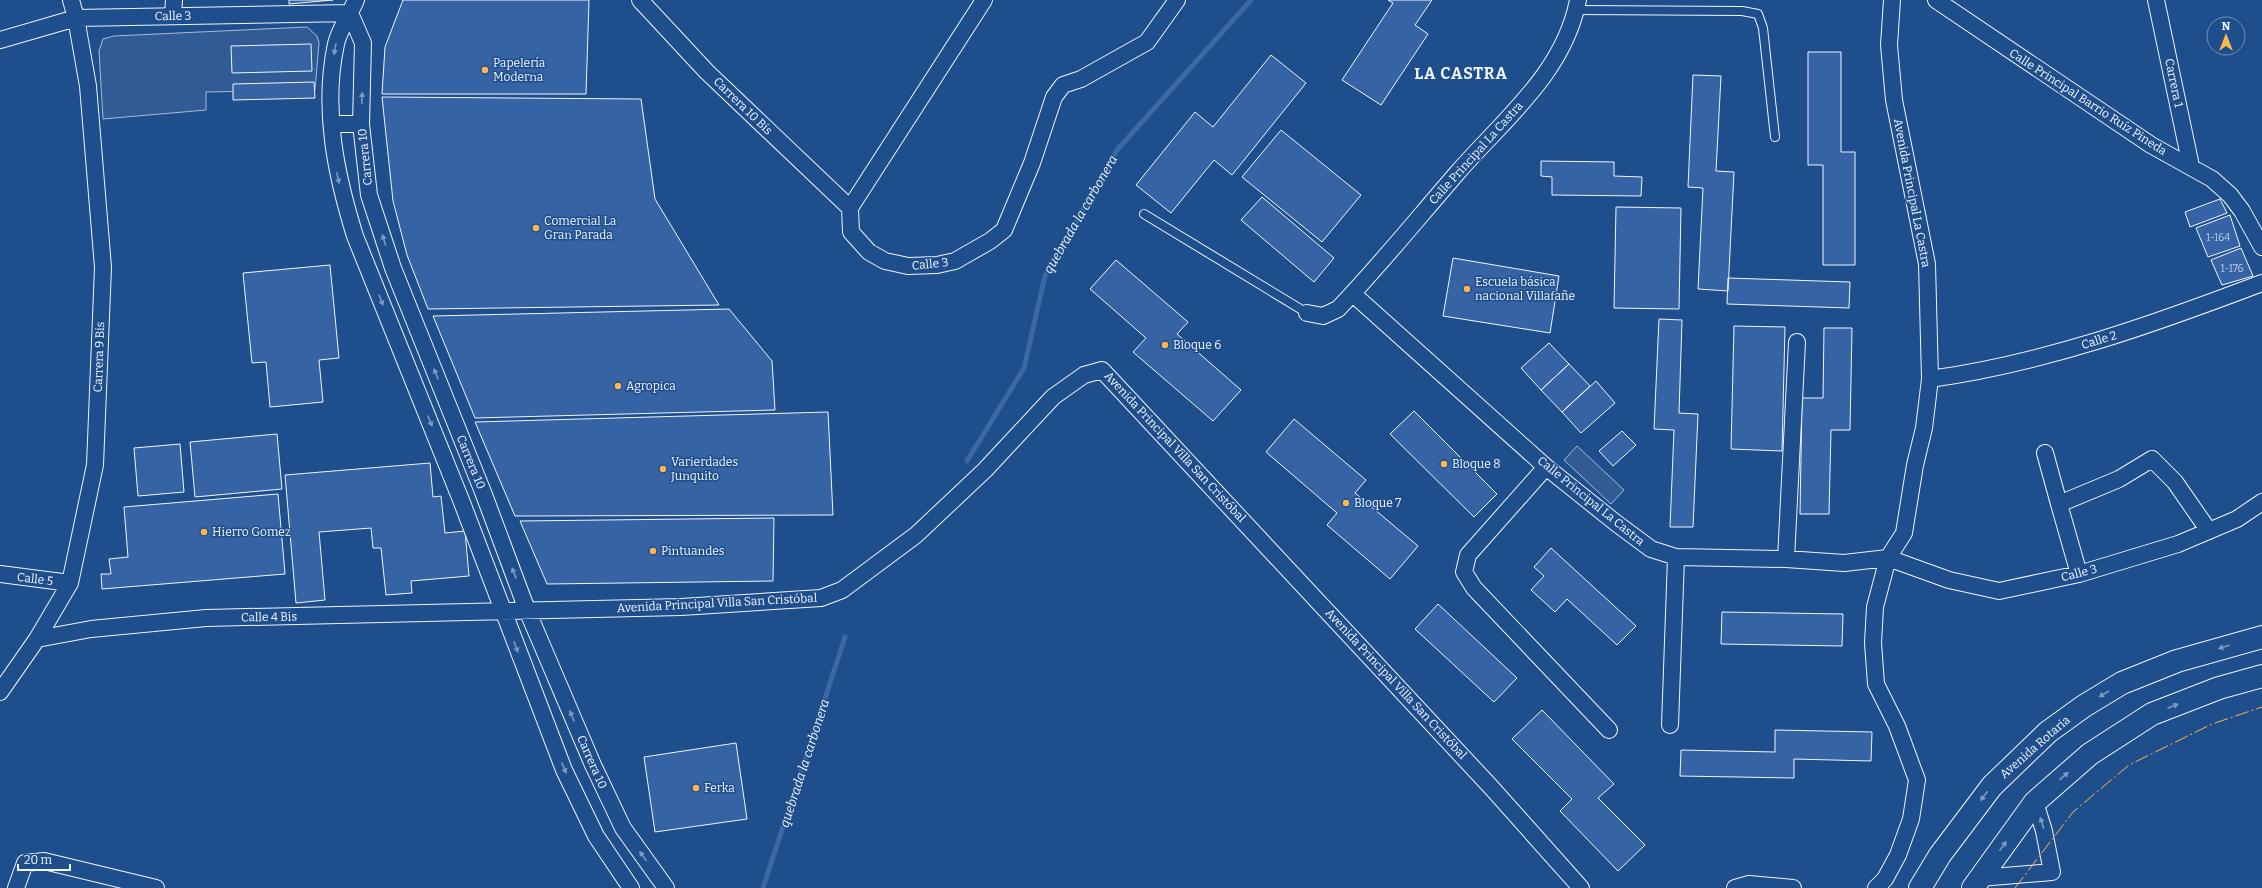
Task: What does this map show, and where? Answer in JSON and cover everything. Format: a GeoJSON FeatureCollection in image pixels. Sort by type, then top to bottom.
{"type":"FeatureCollection","features":[{"type":"Feature","properties":{"kind":"main road","name":"Avenida Rotaria"},"geometry":{"type":"LineString","coordinates":[[1920,888],[1940,855],[1992,786],[2048,732],[2084,706],[2122,683],[2177,661],[2262,637]]}},
{"type":"Feature","properties":{"kind":"main road"},"geometry":{"type":"LineString","coordinates":[[1977,883],[2035,802],[2090,754],[2152,714],[2219,688],[2262,676]]}},
{"type":"Feature","properties":{"kind":"street","name":"Carrera 9 Bis"},"geometry":{"type":"LineString","coordinates":[[0,692],[38,639],[70,583],[95,465],[103,267],[88,86],[76,18],[71,0]]}},
{"type":"Feature","properties":{"kind":"street"},"geometry":{"type":"LineString","coordinates":[[173,16],[174,0]]}},
{"type":"Feature","properties":{"kind":"street","name":"Carrera 10 Bis"},"geometry":{"type":"LineString","coordinates":[[640,0],[707,72],[850,208]]}},
{"type":"Feature","properties":{"kind":"street"},"geometry":{"type":"LineString","coordinates":[[850,208],[984,0]]}},
{"type":"Feature","properties":{"kind":"street","name":"Calle 3"},"geometry":{"type":"LineString","coordinates":[[850,208],[851,232],[869,252],[884,261],[908,266],[937,265],[955,261],[990,241],[1004,230],[1032,163],[1054,97],[1063,85],[1081,79],[1147,42],[1177,0]]}},
{"type":"Feature","properties":{"kind":"street","name":"Avenida Principal La Castra"},"geometry":{"type":"LineString","coordinates":[[1876,888],[1885,879],[1898,855],[1911,819],[1917,780],[1897,726],[1876,684],[1873,643],[1875,607],[1888,558],[1904,533],[1915,465],[1924,428],[1930,379],[1927,264],[1894,100],[1889,45],[1892,0]]}},
{"type":"Feature","properties":{"kind":"street","name":"Calle Principal Barrio Ruíz Pineda"},"geometry":{"type":"LineString","coordinates":[[1936,0],[2151,145],[2212,179],[2230,195],[2242,211],[2262,247]]}},
{"type":"Feature","properties":{"kind":"street","name":"Carrera 1"},"geometry":{"type":"LineString","coordinates":[[2156,0],[2191,166]]}},
{"type":"Feature","properties":{"kind":"street","name":"Calle Principal La Castra"},"geometry":{"type":"LineString","coordinates":[[1307,313],[1323,316],[1338,309],[1353,294],[1460,170],[1509,119],[1550,68],[1567,36],[1577,5]]}},
{"type":"Feature","properties":{"kind":"street","name":"Calle 3"},"geometry":{"type":"LineString","coordinates":[[0,40],[76,18],[173,16],[353,6]]}},
{"type":"Feature","properties":{"kind":"street","name":"Carrera 10"},"geometry":{"type":"LineString","coordinates":[[353,6],[364,43],[361,124],[369,195],[393,268],[483,492],[527,610],[593,765],[623,828],[666,888]]}},
{"type":"Feature","properties":{"kind":"street","name":"Carrera 10"},"geometry":{"type":"LineString","coordinates":[[353,6],[336,43],[330,82],[335,160],[343,197],[355,236],[461,500],[564,770],[596,836],[631,888]]}},
{"type":"Feature","properties":{"kind":"street"},"geometry":{"type":"LineString","coordinates":[[332,124],[361,124]]}},
{"type":"Feature","properties":{"kind":"street"},"geometry":{"type":"LineString","coordinates":[[370,274],[393,268]]}},
{"type":"Feature","properties":{"kind":"street","name":"Calle 2"},"geometry":{"type":"LineString","coordinates":[[1930,379],[1968,374],[2017,363],[2080,346],[2147,325],[2262,283]]}},
{"type":"Feature","properties":{"kind":"street","name":"Calle Principal La Castra"},"geometry":{"type":"LineString","coordinates":[[1353,294],[1546,467],[1651,549],[1676,557],[1786,559],[1844,563],[1888,558]]}},
{"type":"Feature","properties":{"kind":"street"},"geometry":{"type":"LineString","coordinates":[[1786,559],[1797,342]]}},
{"type":"Feature","properties":{"kind":"street","name":"Avenida Principal Villa San Cristóbal"},"geometry":{"type":"LineString","coordinates":[[502,610],[681,607],[806,600],[821,598],[842,590],[916,534],[985,470],[1053,397],[1084,375],[1102,370],[1490,786],[1581,888]]}},
{"type":"Feature","properties":{"kind":"street"},"geometry":{"type":"LineString","coordinates":[[2045,453],[2079,574]]}},
{"type":"Feature","properties":{"kind":"street"},"geometry":{"type":"LineString","coordinates":[[2059,504],[2119,479],[2152,459],[2175,482],[2209,531]]}},
{"type":"Feature","properties":{"kind":"street"},"geometry":{"type":"LineString","coordinates":[[1546,467],[1468,555],[1464,572],[1474,588],[1609,730]]}},
{"type":"Feature","properties":{"kind":"street","name":"Calle 3"},"geometry":{"type":"LineString","coordinates":[[1888,558],[1949,580],[1999,591],[2079,574],[2178,544],[2237,518],[2262,502]]}},
{"type":"Feature","properties":{"kind":"street"},"geometry":{"type":"LineString","coordinates":[[1670,725],[1676,557]]}},
{"type":"Feature","properties":{"kind":"street","name":"Calle 5"},"geometry":{"type":"LineString","coordinates":[[0,574],[70,583]]}},
{"type":"Feature","properties":{"kind":"street","name":"Calle 4 Bis"},"geometry":{"type":"LineString","coordinates":[[38,639],[92,629],[206,618],[502,610]]}},
{"type":"Feature","properties":{"kind":"street"},"geometry":{"type":"LineString","coordinates":[[1977,883],[2052,872],[2044,831],[2035,802]]}},
{"type":"Feature","properties":{"kind":"street"},"geometry":{"type":"LineString","coordinates":[[16,888],[25,863],[44,861],[156,888]]}},
{"type":"Feature","properties":{"kind":"street"},"geometry":{"type":"LineString","coordinates":[[1735,888],[1749,884],[1793,888]]}},
{"type":"Feature","properties":{"kind":"lane"},"geometry":{"type":"LineString","coordinates":[[1577,5],[1742,11],[1758,14],[1763,28],[1775,137]]}},
{"type":"Feature","properties":{"kind":"lane"},"geometry":{"type":"LineString","coordinates":[[1144,214],[1307,313]]}},
{"type":"Feature","properties":{"kind":"shaded area"},"geometry":{"type":"Polygon","coordinates":[[[307,27],[317,36],[319,43],[315,90],[206,92],[206,110],[103,119],[99,51],[103,39],[114,36],[307,27]]]}},
{"type":"Feature","properties":{"kind":"shaded area"},"geometry":{"type":"Polygon","coordinates":[[[1577,446],[1624,490],[1611,504],[1564,460],[1577,446]]]}},
{"type":"Feature","properties":{"kind":"building"},"geometry":{"type":"Polygon","coordinates":[[[289,0],[333,0],[289,4],[289,0]]]}},
{"type":"Feature","properties":{"kind":"building","name":"Papelería Moderna"},"geometry":{"type":"Polygon","coordinates":[[[403,0],[589,0],[586,94],[382,94],[385,47],[403,0]]]}},
{"type":"Feature","properties":{"kind":"building"},"geometry":{"type":"Polygon","coordinates":[[[1388,0],[1432,0],[1415,25],[1428,34],[1381,105],[1342,80],[1393,3],[1388,0]]]}},
{"type":"Feature","properties":{"kind":"building"},"geometry":{"type":"Polygon","coordinates":[[[311,44],[312,71],[232,73],[231,46],[311,44]]]}},
{"type":"Feature","properties":{"kind":"building"},"geometry":{"type":"Polygon","coordinates":[[[1808,52],[1841,52],[1841,152],[1855,152],[1855,265],[1823,265],[1823,165],[1808,165],[1808,52]]]}},
{"type":"Feature","properties":{"kind":"building"},"geometry":{"type":"Polygon","coordinates":[[[1271,55],[1306,83],[1232,175],[1214,160],[1171,213],[1136,185],[1195,112],[1213,127],[1271,55]]]}},
{"type":"Feature","properties":{"kind":"building"},"geometry":{"type":"Polygon","coordinates":[[[1693,75],[1721,76],[1716,171],[1734,172],[1728,291],[1698,289],[1703,188],[1688,187],[1693,75]]]}},
{"type":"Feature","properties":{"kind":"building"},"geometry":{"type":"Polygon","coordinates":[[[314,82],[315,98],[233,100],[233,84],[314,82]]]}},
{"type":"Feature","properties":{"kind":"building","name":"Comercial La Gran Parada"},"geometry":{"type":"Polygon","coordinates":[[[382,97],[641,99],[655,199],[719,305],[428,309],[407,255],[393,201],[382,97]]]}},
{"type":"Feature","properties":{"kind":"building"},"geometry":{"type":"Polygon","coordinates":[[[1281,130],[1361,195],[1322,242],[1242,177],[1281,130]]]}},
{"type":"Feature","properties":{"kind":"building"},"geometry":{"type":"Polygon","coordinates":[[[1541,161],[1614,162],[1614,176],[1642,177],[1641,196],[1552,195],[1552,177],[1541,176],[1541,161]]]}},
{"type":"Feature","properties":{"kind":"building"},"geometry":{"type":"Polygon","coordinates":[[[1262,197],[1334,258],[1314,282],[1241,220],[1262,197]]]}},
{"type":"Feature","properties":{"kind":"building"},"geometry":{"type":"Polygon","coordinates":[[[2220,199],[2227,213],[2190,227],[2185,212],[2220,199]]]}},
{"type":"Feature","properties":{"kind":"building"},"geometry":{"type":"Polygon","coordinates":[[[1616,207],[1681,208],[1679,309],[1614,308],[1616,207]]]}},
{"type":"Feature","properties":{"kind":"building"},"geometry":{"type":"Polygon","coordinates":[[[2230,215],[2240,246],[2208,257],[2196,228],[2230,215]]]}},
{"type":"Feature","properties":{"kind":"building"},"geometry":{"type":"Polygon","coordinates":[[[2241,248],[2253,276],[2222,285],[2211,260],[2241,248]]]}},
{"type":"Feature","properties":{"kind":"building"},"geometry":{"type":"Polygon","coordinates":[[[1453,258],[1559,276],[1550,333],[1443,316],[1453,258]]]}},
{"type":"Feature","properties":{"kind":"building","name":"Bloque 6"},"geometry":{"type":"Polygon","coordinates":[[[1116,260],[1188,322],[1177,334],[1241,390],[1213,421],[1133,352],[1146,338],[1090,289],[1116,260]]]}},
{"type":"Feature","properties":{"kind":"building"},"geometry":{"type":"Polygon","coordinates":[[[330,265],[339,358],[319,360],[323,402],[270,407],[266,362],[252,363],[243,273],[330,265]]]}},
{"type":"Feature","properties":{"kind":"building"},"geometry":{"type":"Polygon","coordinates":[[[1728,278],[1850,282],[1849,308],[1727,304],[1728,278]]]}},
{"type":"Feature","properties":{"kind":"building","name":"Agropica"},"geometry":{"type":"Polygon","coordinates":[[[729,309],[772,361],[775,410],[475,418],[433,316],[729,309]]]}},
{"type":"Feature","properties":{"kind":"building"},"geometry":{"type":"Polygon","coordinates":[[[1659,319],[1682,320],[1679,413],[1698,414],[1693,527],[1670,527],[1674,430],[1654,429],[1659,319]]]}},
{"type":"Feature","properties":{"kind":"building"},"geometry":{"type":"Polygon","coordinates":[[[1734,326],[1785,327],[1782,451],[1731,449],[1734,326]]]}},
{"type":"Feature","properties":{"kind":"building"},"geometry":{"type":"Polygon","coordinates":[[[1824,328],[1852,328],[1850,430],[1831,430],[1829,514],[1800,514],[1802,398],[1823,398],[1824,328]]]}},
{"type":"Feature","properties":{"kind":"building"},"geometry":{"type":"Polygon","coordinates":[[[1549,343],[1569,364],[1541,390],[1521,368],[1549,343]]]}},
{"type":"Feature","properties":{"kind":"building"},"geometry":{"type":"Polygon","coordinates":[[[1569,364],[1590,386],[1562,412],[1541,390],[1569,364]]]}},
{"type":"Feature","properties":{"kind":"building"},"geometry":{"type":"Polygon","coordinates":[[[1596,381],[1615,403],[1581,433],[1562,412],[1596,381]]]}},
{"type":"Feature","properties":{"kind":"building","name":"Bloque 8"},"geometry":{"type":"Polygon","coordinates":[[[1414,411],[1497,494],[1474,517],[1390,434],[1414,411]]]}},
{"type":"Feature","properties":{"kind":"building","name":"Varierdades Junquito"},"geometry":{"type":"Polygon","coordinates":[[[828,412],[833,515],[515,516],[475,422],[828,412]]]}},
{"type":"Feature","properties":{"kind":"building","name":"Bloque 7"},"geometry":{"type":"Polygon","coordinates":[[[1294,419],[1366,480],[1355,493],[1418,546],[1390,579],[1327,525],[1337,513],[1266,452],[1294,419]]]}},
{"type":"Feature","properties":{"kind":"building"},"geometry":{"type":"Polygon","coordinates":[[[1622,431],[1636,445],[1613,466],[1599,451],[1622,431]]]}},
{"type":"Feature","properties":{"kind":"building"},"geometry":{"type":"Polygon","coordinates":[[[277,434],[282,489],[195,497],[190,442],[277,434]]]}},
{"type":"Feature","properties":{"kind":"building"},"geometry":{"type":"Polygon","coordinates":[[[180,444],[184,492],[138,496],[134,448],[180,444]]]}},
{"type":"Feature","properties":{"kind":"building"},"geometry":{"type":"Polygon","coordinates":[[[430,463],[433,497],[441,496],[445,533],[465,531],[469,576],[411,581],[412,593],[386,595],[381,548],[373,548],[371,528],[319,532],[325,600],[296,603],[285,475],[430,463]]]}},
{"type":"Feature","properties":{"kind":"building","name":"Hierro Gomez"},"geometry":{"type":"Polygon","coordinates":[[[278,494],[285,574],[102,589],[101,574],[111,574],[109,559],[128,557],[124,507],[278,494]]]}},
{"type":"Feature","properties":{"kind":"building","name":"Pintuandes"},"geometry":{"type":"Polygon","coordinates":[[[774,518],[773,581],[547,584],[520,521],[774,518]]]}},
{"type":"Feature","properties":{"kind":"building"},"geometry":{"type":"Polygon","coordinates":[[[1551,548],[1636,626],[1617,645],[1567,599],[1555,612],[1531,590],[1544,576],[1534,567],[1551,548]]]}},
{"type":"Feature","properties":{"kind":"building"},"geometry":{"type":"Polygon","coordinates":[[[1438,604],[1517,678],[1494,702],[1415,629],[1438,604]]]}},
{"type":"Feature","properties":{"kind":"building"},"geometry":{"type":"Polygon","coordinates":[[[1722,612],[1843,614],[1842,646],[1721,644],[1722,612]]]}},
{"type":"Feature","properties":{"kind":"building"},"geometry":{"type":"Polygon","coordinates":[[[1542,710],[1614,784],[1598,798],[1645,845],[1618,871],[1560,811],[1572,799],[1512,739],[1542,710]]]}},
{"type":"Feature","properties":{"kind":"building"},"geometry":{"type":"Polygon","coordinates":[[[1775,730],[1872,732],[1871,761],[1794,759],[1794,778],[1680,776],[1681,750],[1775,752],[1775,730]]]}},
{"type":"Feature","properties":{"kind":"building","name":"Ferka"},"geometry":{"type":"Polygon","coordinates":[[[736,743],[747,819],[655,832],[644,757],[736,743]]]}},
{"type":"Feature","properties":{"kind":"waterway","name":"quebrada la carbonera"},"geometry":{"type":"LineString","coordinates":[[967,461],[1024,368],[1045,276],[1117,150],[1251,0]]}},
{"type":"Feature","properties":{"kind":"waterway","name":"quebrada la carbonera"},"geometry":{"type":"LineString","coordinates":[[763,888],[845,637]]}},
{"type":"Feature","properties":{"kind":"power"},"geometry":{"type":"LineString","coordinates":[[2015,888],[2073,812],[2129,765],[2212,724],[2262,707]]}},
{"type":"Feature","properties":{"kind":"place","name":"Papelería Moderna"},"geometry":{"type":"Point","coordinates":[485,70]}},
{"type":"Feature","properties":{"kind":"place","name":"Comercial La Gran Parada"},"geometry":{"type":"Point","coordinates":[536,228]}},
{"type":"Feature","properties":{"kind":"place","name":"Escuela básica nacional Villafañe"},"geometry":{"type":"Point","coordinates":[1467,289]}},
{"type":"Feature","properties":{"kind":"place","name":"Bloque 6"},"geometry":{"type":"Point","coordinates":[1165,345]}},
{"type":"Feature","properties":{"kind":"place","name":"Agropica"},"geometry":{"type":"Point","coordinates":[618,386]}},
{"type":"Feature","properties":{"kind":"place","name":"Bloque 8"},"geometry":{"type":"Point","coordinates":[1444,464]}},
{"type":"Feature","properties":{"kind":"place","name":"Varierdades Junquito"},"geometry":{"type":"Point","coordinates":[663,469]}},
{"type":"Feature","properties":{"kind":"place","name":"Bloque 7"},"geometry":{"type":"Point","coordinates":[1346,503]}},
{"type":"Feature","properties":{"kind":"place","name":"Hierro Gomez"},"geometry":{"type":"Point","coordinates":[204,532]}},
{"type":"Feature","properties":{"kind":"place","name":"Pintuandes"},"geometry":{"type":"Point","coordinates":[653,551]}},
{"type":"Feature","properties":{"kind":"place","name":"Ferka"},"geometry":{"type":"Point","coordinates":[696,788]}},
{"type":"Feature","properties":{"kind":"district","name":"LA CASTRA"},"geometry":{"type":"Point","coordinates":[1461,73]}}]}
